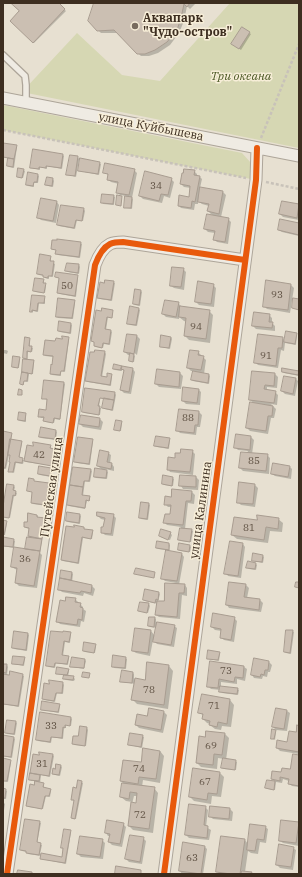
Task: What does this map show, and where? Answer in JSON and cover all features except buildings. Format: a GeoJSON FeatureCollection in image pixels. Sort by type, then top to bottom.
{"type":"FeatureCollection","features":[{"type":"Feature","properties":{"kind":"street","name":"улица Куйбышева"},"geometry":{"type":"LineString","coordinates":[[3,98],[299,156]]}},
{"type":"Feature","properties":{"kind":"street","name":"улица Калинина"},"geometry":{"type":"LineString","coordinates":[[164,874],[256,180],[257,148]]}},
{"type":"Feature","properties":{"kind":"street","name":"Путейская улица"},"geometry":{"type":"LineString","coordinates":[[7,874],[95,265],[98,257],[110,244],[123,242],[245,260]]}},
{"type":"Feature","properties":{"kind":"lane"},"geometry":{"type":"LineString","coordinates":[[3,55],[25,76],[26,102]]}},
{"type":"Feature","properties":{"kind":"path"},"geometry":{"type":"LineString","coordinates":[[257,148],[298,50],[299,44]]}},
{"type":"Feature","properties":{"kind":"path"},"geometry":{"type":"LineString","coordinates":[[3,130],[299,189]]}},
{"type":"Feature","properties":{"kind":"green space","name":"Три океана"},"geometry":{"type":"Polygon","coordinates":[[[230,3],[299,3],[299,148],[22,92],[77,33],[122,75],[160,81],[230,3]]]}},
{"type":"Feature","properties":{"kind":"green space"},"geometry":{"type":"Polygon","coordinates":[[[3,105],[242,153],[251,163],[251,179],[3,130],[3,105]]]}},
{"type":"Feature","properties":{"kind":"cycle path"},"geometry":{"type":"LineString","coordinates":[[164,874],[256,180],[257,148]]}},
{"type":"Feature","properties":{"kind":"cycle path"},"geometry":{"type":"LineString","coordinates":[[7,874],[95,265],[103,250],[115,242],[245,260]]}},
{"type":"Feature","properties":{"kind":"place","name":"Аквапарк \"Чудо-остров\""},"geometry":{"type":"Point","coordinates":[135,26]}}]}
